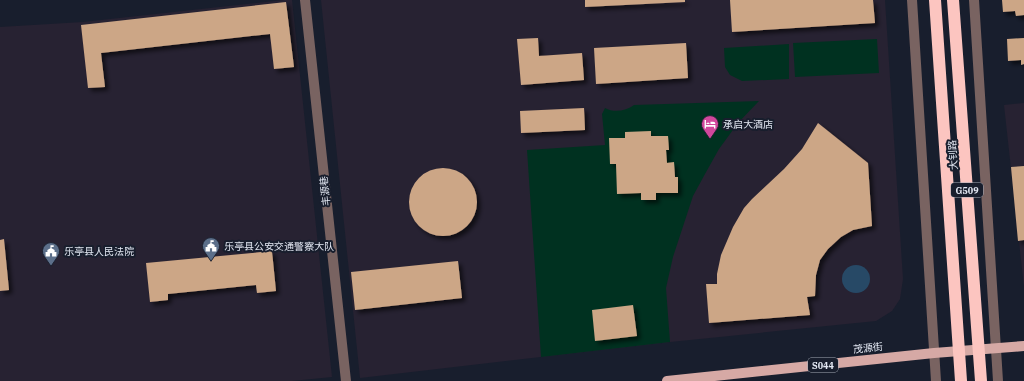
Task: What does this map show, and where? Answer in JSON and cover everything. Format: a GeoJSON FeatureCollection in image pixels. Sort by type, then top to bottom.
{"type":"FeatureCollection","features":[{"type":"Feature","properties":{"kind":"highway","name":"大钊路"},"geometry":{"type":"LineString","coordinates":[[935,0],[961,381]]}},
{"type":"Feature","properties":{"kind":"highway","name":"大钊路"},"geometry":{"type":"LineString","coordinates":[[953,0],[981,381]]}},
{"type":"Feature","properties":{"kind":"main road","name":"茂源街"},"geometry":{"type":"LineString","coordinates":[[667,381],[934,353],[1024,346]]}},
{"type":"Feature","properties":{"kind":"street","name":"丰源巷"},"geometry":{"type":"LineString","coordinates":[[305,0],[346,381]]}},
{"type":"Feature","properties":{"kind":"street"},"geometry":{"type":"LineString","coordinates":[[912,0],[936,381]]}},
{"type":"Feature","properties":{"kind":"street"},"geometry":{"type":"LineString","coordinates":[[974,0],[998,381]]}},
{"type":"Feature","properties":{"kind":"shaded area","name":"乐亭县公安交通警察大队"},"geometry":{"type":"Polygon","coordinates":[[[292,0],[332,377],[292,381],[0,381],[0,27],[83,22],[292,0]]]}},
{"type":"Feature","properties":{"kind":"shaded area","name":"承启大酒店"},"geometry":{"type":"Polygon","coordinates":[[[321,0],[885,0],[903,279],[900,299],[892,311],[876,321],[670,342],[360,378],[321,0]]]}},
{"type":"Feature","properties":{"kind":"shaded area"},"geometry":{"type":"Polygon","coordinates":[[[1024,103],[1024,287],[1004,105],[1024,103]]]}},
{"type":"Feature","properties":{"kind":"green space"},"geometry":{"type":"Polygon","coordinates":[[[877,39],[879,73],[795,77],[793,43],[877,39]]]}},
{"type":"Feature","properties":{"kind":"green space"},"geometry":{"type":"Polygon","coordinates":[[[789,44],[789,79],[742,81],[730,75],[725,67],[724,48],[789,44]]]}},
{"type":"Feature","properties":{"kind":"green space"},"geometry":{"type":"Polygon","coordinates":[[[759,101],[738,123],[719,149],[693,196],[673,257],[666,288],[670,342],[541,357],[527,150],[605,145],[602,114],[605,108],[616,111],[624,110],[634,105],[759,101]]]}},
{"type":"Feature","properties":{"kind":"water"},"geometry":{"type":"Polygon","coordinates":[[[856,265],[866,269],[870,279],[866,289],[856,293],[846,289],[842,279],[846,269],[856,265]]]}},
{"type":"Feature","properties":{"kind":"building"},"geometry":{"type":"Polygon","coordinates":[[[585,0],[685,0],[685,2],[585,7],[585,0]]]}},
{"type":"Feature","properties":{"kind":"building"},"geometry":{"type":"Polygon","coordinates":[[[730,0],[873,0],[875,23],[732,32],[730,0]]]}},
{"type":"Feature","properties":{"kind":"building"},"geometry":{"type":"Polygon","coordinates":[[[1002,0],[1024,0],[1024,15],[1016,16],[1015,11],[1003,12],[1002,0]]]}},
{"type":"Feature","properties":{"kind":"building"},"geometry":{"type":"Polygon","coordinates":[[[286,2],[294,67],[274,69],[270,34],[101,53],[105,87],[88,88],[81,25],[286,2]]]}},
{"type":"Feature","properties":{"kind":"building"},"geometry":{"type":"Polygon","coordinates":[[[538,38],[539,56],[582,53],[584,80],[521,85],[517,39],[538,38]]]}},
{"type":"Feature","properties":{"kind":"building"},"geometry":{"type":"Polygon","coordinates":[[[1024,38],[1024,64],[1021,65],[1021,60],[1008,61],[1007,39],[1024,38]]]}},
{"type":"Feature","properties":{"kind":"building"},"geometry":{"type":"Polygon","coordinates":[[[686,43],[688,78],[596,84],[594,48],[686,43]]]}},
{"type":"Feature","properties":{"kind":"building"},"geometry":{"type":"Polygon","coordinates":[[[584,108],[585,130],[521,133],[520,111],[584,108]]]}},
{"type":"Feature","properties":{"kind":"building"},"geometry":{"type":"Polygon","coordinates":[[[818,123],[868,163],[872,226],[853,230],[841,237],[828,249],[820,260],[816,275],[815,296],[807,297],[810,315],[709,323],[706,284],[717,284],[717,274],[721,255],[733,227],[744,208],[802,149],[818,123]]]}},
{"type":"Feature","properties":{"kind":"building"},"geometry":{"type":"Polygon","coordinates":[[[651,131],[651,136],[668,136],[669,150],[666,150],[667,163],[674,162],[675,177],[678,177],[678,193],[656,193],[656,200],[641,200],[641,193],[617,194],[616,164],[610,164],[609,138],[625,138],[625,132],[651,131]]]}},
{"type":"Feature","properties":{"kind":"building"},"geometry":{"type":"Polygon","coordinates":[[[1024,166],[1024,240],[1018,241],[1011,167],[1024,166]]]}},
{"type":"Feature","properties":{"kind":"building"},"geometry":{"type":"Polygon","coordinates":[[[436,168],[450,168],[462,174],[471,183],[477,195],[475,215],[467,226],[456,234],[450,236],[436,236],[430,234],[419,226],[411,215],[409,209],[409,195],[411,189],[419,178],[430,170],[436,168]]]}},
{"type":"Feature","properties":{"kind":"building"},"geometry":{"type":"Polygon","coordinates":[[[4,239],[9,290],[0,291],[0,240],[4,239]]]}},
{"type":"Feature","properties":{"kind":"building","name":"乐亭县公安交通警察大队"},"geometry":{"type":"Polygon","coordinates":[[[272,251],[276,291],[257,293],[256,285],[168,294],[168,300],[150,302],[146,263],[272,251]]]}},
{"type":"Feature","properties":{"kind":"building"},"geometry":{"type":"Polygon","coordinates":[[[458,261],[462,298],[355,310],[351,272],[458,261]]]}},
{"type":"Feature","properties":{"kind":"building"},"geometry":{"type":"Polygon","coordinates":[[[633,305],[637,336],[595,341],[592,310],[633,305]]]}},
{"type":"Feature","properties":{"kind":"place","name":"承启大酒店"},"geometry":{"type":"Point","coordinates":[710,139]}},
{"type":"Feature","properties":{"kind":"place","name":"乐亭县公安交通警察大队"},"geometry":{"type":"Point","coordinates":[211,261]}},
{"type":"Feature","properties":{"kind":"place","name":"乐亭县人民法院"},"geometry":{"type":"Point","coordinates":[51,266]}}]}
